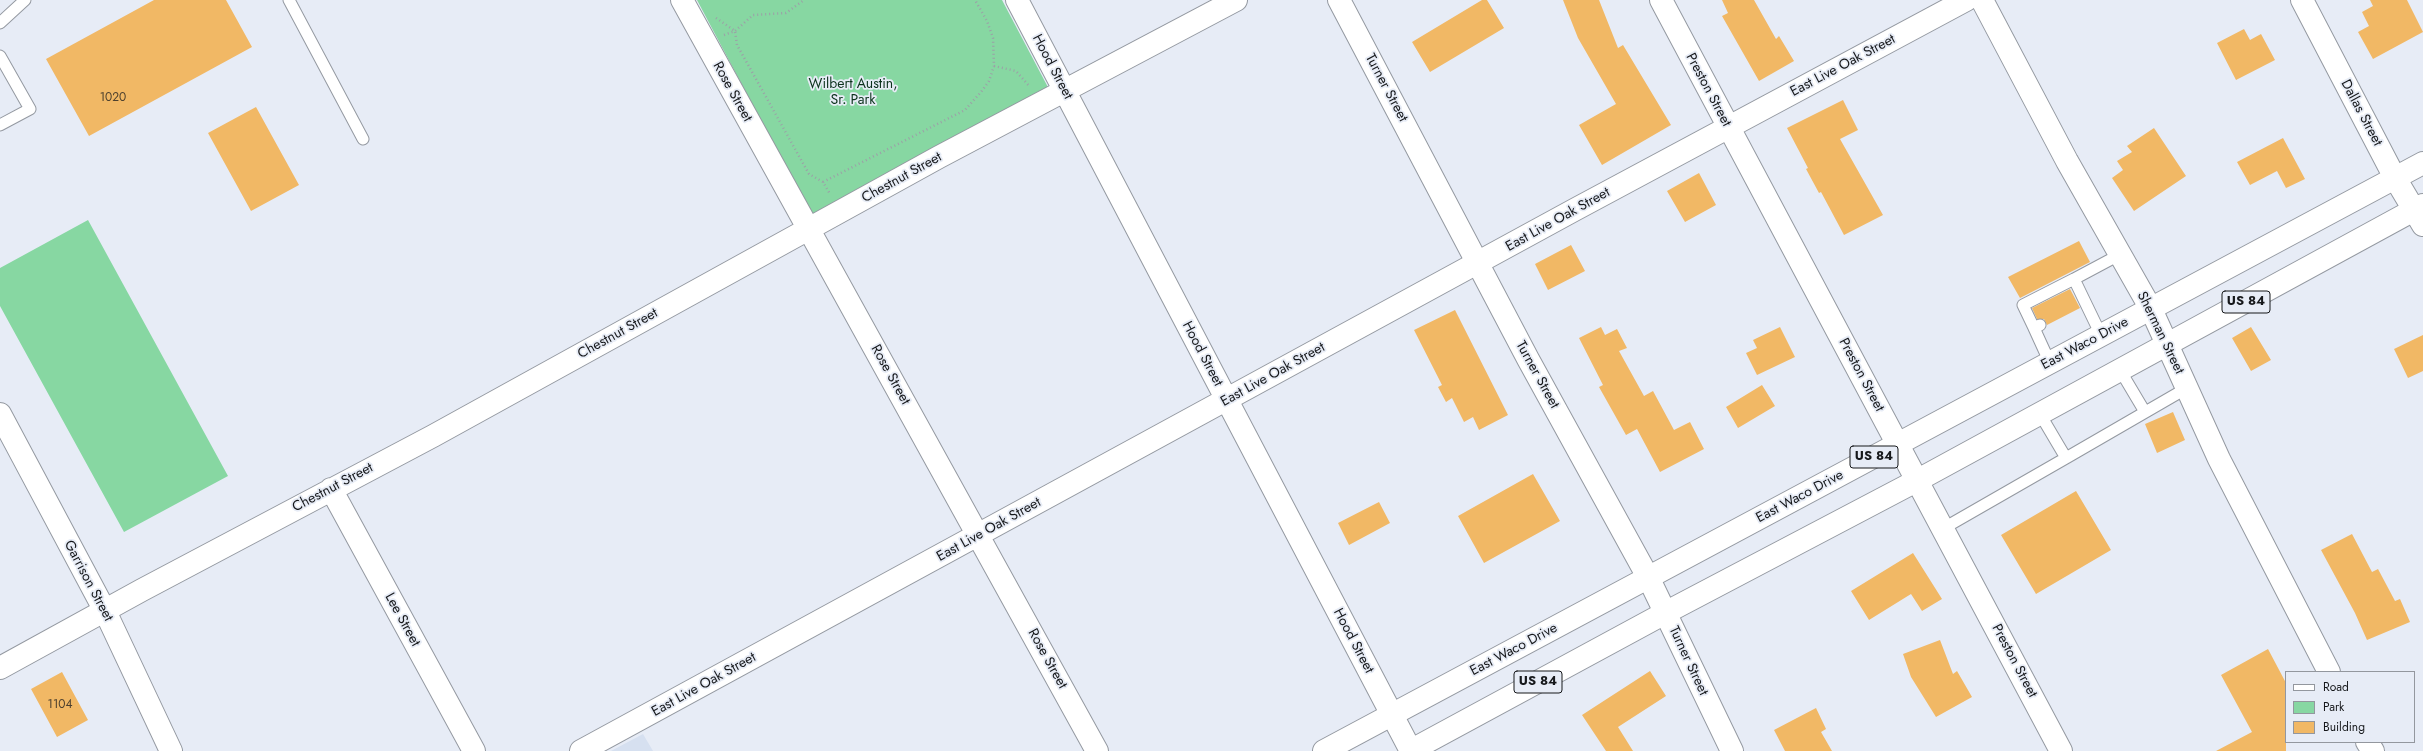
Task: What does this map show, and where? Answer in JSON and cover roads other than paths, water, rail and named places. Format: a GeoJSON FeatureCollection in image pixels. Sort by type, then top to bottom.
{"type":"FeatureCollection","features":[{"type":"Feature","properties":{"kind":"street","name":"Rose Street"},"geometry":{"type":"LineString","coordinates":[[682,0],[1097,751]]}},
{"type":"Feature","properties":{"kind":"street","name":"Hood Street"},"geometry":{"type":"LineString","coordinates":[[1017,0],[1059,94],[1226,400],[1411,751]]}},
{"type":"Feature","properties":{"kind":"street","name":"Chestnut Street"},"geometry":{"type":"LineString","coordinates":[[0,668],[331,489],[433,436],[840,212],[1236,0]]}},
{"type":"Feature","properties":{"kind":"street","name":"Turner Street"},"geometry":{"type":"LineString","coordinates":[[1339,0],[1477,264],[1649,578],[1732,751]]}},
{"type":"Feature","properties":{"kind":"street","name":"Preston Street"},"geometry":{"type":"LineString","coordinates":[[1661,0],[1728,128],[1944,528],[2061,751]]}},
{"type":"Feature","properties":{"kind":"street","name":"East Live Oak Street"},"geometry":{"type":"LineString","coordinates":[[581,751],[609,745],[979,535],[1966,0]]}},
{"type":"Feature","properties":{"kind":"street","name":"Sherman Street"},"geometry":{"type":"LineString","coordinates":[[1982,0],[2119,255],[2151,309],[2219,459],[2328,671]]}},
{"type":"Feature","properties":{"kind":"street","name":"Dallas Street"},"geometry":{"type":"LineString","coordinates":[[2302,0],[2395,178],[2420,213]]}},
{"type":"Feature","properties":{"kind":"street","name":"East Waco Drive"},"geometry":{"type":"LineString","coordinates":[[1324,751],[1392,716],[2423,163]]}},
{"type":"Feature","properties":{"kind":"street","name":"US 84"},"geometry":{"type":"LineString","coordinates":[[1411,751],[1665,613],[1918,480],[2120,370],[2420,213]]}},
{"type":"Feature","properties":{"kind":"street","name":"Garrison Street"},"geometry":{"type":"LineString","coordinates":[[0,414],[105,611],[172,751]]}},
{"type":"Feature","properties":{"kind":"street","name":"Lee Street"},"geometry":{"type":"LineString","coordinates":[[331,489],[474,751]]}},
{"type":"Feature","properties":{"kind":"lane"},"geometry":{"type":"LineString","coordinates":[[0,23],[25,0]]}},
{"type":"Feature","properties":{"kind":"lane"},"geometry":{"type":"LineString","coordinates":[[289,0],[363,139]]}},
{"type":"Feature","properties":{"kind":"lane"},"geometry":{"type":"LineString","coordinates":[[0,56],[30,109],[0,125]]}},
{"type":"Feature","properties":{"kind":"lane"},"geometry":{"type":"LineString","coordinates":[[2050,363],[2037,326],[2024,305],[2119,255]]}},
{"type":"Feature","properties":{"kind":"lane"},"geometry":{"type":"LineString","coordinates":[[2074,279],[2082,303],[2101,335]]}},
{"type":"Feature","properties":{"kind":"lane"},"geometry":{"type":"LineString","coordinates":[[2120,370],[2145,412]]}},
{"type":"Feature","properties":{"kind":"lane"},"geometry":{"type":"LineString","coordinates":[[1944,528],[2187,388]]}},
{"type":"Feature","properties":{"kind":"lane"},"geometry":{"type":"LineString","coordinates":[[2040,414],[2066,458]]}},
{"type":"Feature","properties":{"kind":"park label","name":"Wilbert Austin, Sr. Park"},"geometry":{"type":"Point","coordinates":[853,94]}}]}
